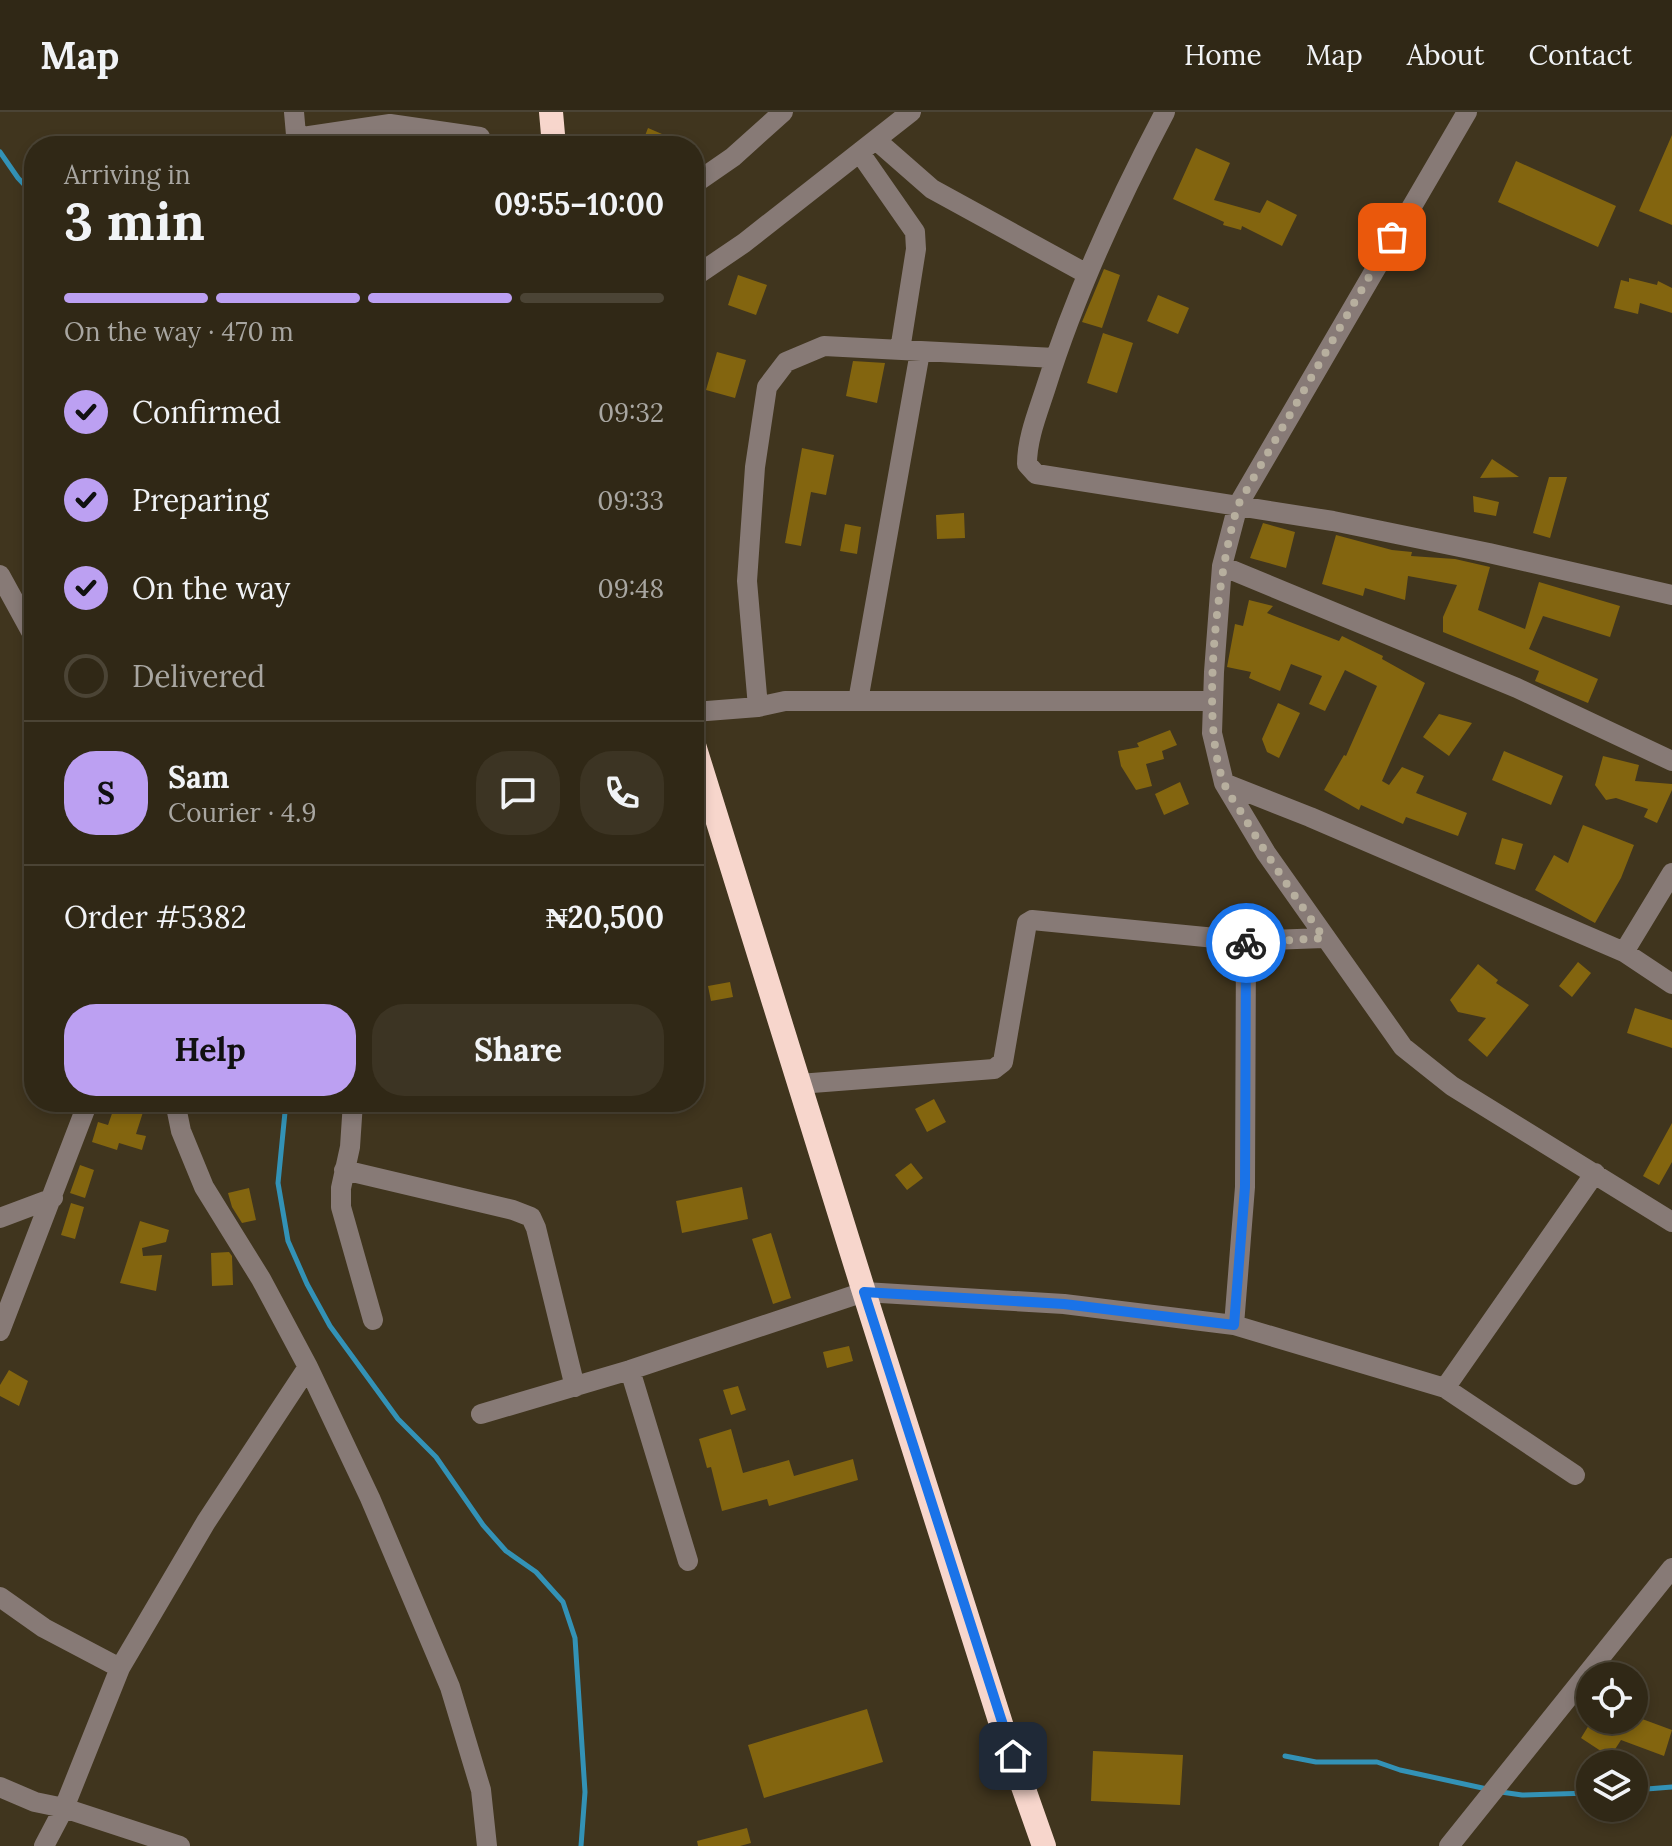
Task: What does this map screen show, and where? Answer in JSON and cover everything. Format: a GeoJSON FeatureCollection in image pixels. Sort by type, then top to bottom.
{"type":"FeatureCollection","features":[{"type":"Feature","properties":{"kind":"highway"},"geometry":{"type":"LineString","coordinates":[[551,112],[553,136]]}},
{"type":"Feature","properties":{"kind":"highway"},"geometry":{"type":"LineString","coordinates":[[704,777],[864,1292],[1044,1846]]}},
{"type":"Feature","properties":{"kind":"street"},"geometry":{"type":"LineString","coordinates":[[294,112],[296,136]]}},
{"type":"Feature","properties":{"kind":"street"},"geometry":{"type":"LineString","coordinates":[[704,177],[733,157],[783,112]]}},
{"type":"Feature","properties":{"kind":"street"},"geometry":{"type":"LineString","coordinates":[[704,270],[744,243],[911,112]]}},
{"type":"Feature","properties":{"kind":"street"},"geometry":{"type":"LineString","coordinates":[[1165,112],[1122,194],[1055,358],[1027,448],[1027,464],[1036,474],[1238,505],[1489,553],[1672,595]]}},
{"type":"Feature","properties":{"kind":"street"},"geometry":{"type":"LineString","coordinates":[[1467,112],[1238,505],[1222,566],[1212,733],[1224,783],[1266,853],[1403,1047],[1452,1086],[1672,1222]]}},
{"type":"Feature","properties":{"kind":"street"},"geometry":{"type":"LineString","coordinates":[[328,136],[390,124],[473,136]]}},
{"type":"Feature","properties":{"kind":"street"},"geometry":{"type":"LineString","coordinates":[[868,146],[932,189],[1087,274]]}},
{"type":"Feature","properties":{"kind":"street"},"geometry":{"type":"LineString","coordinates":[[858,701],[910,351],[916,249],[915,232],[868,146]]}},
{"type":"Feature","properties":{"kind":"street"},"geometry":{"type":"LineString","coordinates":[[758,707],[747,581],[755,467],[767,387],[786,362],[824,346],[1055,358]]}},
{"type":"Feature","properties":{"kind":"street"},"geometry":{"type":"LineString","coordinates":[[1222,566],[1517,688],[1672,761]]}},
{"type":"Feature","properties":{"kind":"street"},"geometry":{"type":"LineString","coordinates":[[0,575],[24,619]]}},
{"type":"Feature","properties":{"kind":"street"},"geometry":{"type":"LineString","coordinates":[[704,711],[758,707],[785,701],[1213,701]]}},
{"type":"Feature","properties":{"kind":"street"},"geometry":{"type":"LineString","coordinates":[[1224,783],[1624,952],[1672,984]]}},
{"type":"Feature","properties":{"kind":"street"},"geometry":{"type":"LineString","coordinates":[[1624,952],[1672,873]]}},
{"type":"Feature","properties":{"kind":"street"},"geometry":{"type":"LineString","coordinates":[[799,1084],[994,1069],[1003,1062],[1027,923],[1032,920],[1246,941],[1324,938]]}},
{"type":"Feature","properties":{"kind":"street"},"geometry":{"type":"LineString","coordinates":[[1234,1325],[1245,1187],[1246,941]]}},
{"type":"Feature","properties":{"kind":"street"},"geometry":{"type":"LineString","coordinates":[[0,1331],[84,1112]]}},
{"type":"Feature","properties":{"kind":"street"},"geometry":{"type":"LineString","coordinates":[[177,1112],[181,1131],[204,1187],[261,1279],[308,1367],[370,1498],[450,1687],[481,1790],[487,1846]]}},
{"type":"Feature","properties":{"kind":"street"},"geometry":{"type":"LineString","coordinates":[[352,1112],[341,1207],[373,1320]]}},
{"type":"Feature","properties":{"kind":"street"},"geometry":{"type":"LineString","coordinates":[[344,1170],[513,1210],[531,1217],[575,1387]]}},
{"type":"Feature","properties":{"kind":"street"},"geometry":{"type":"LineString","coordinates":[[1445,1388],[1595,1173]]}},
{"type":"Feature","properties":{"kind":"street"},"geometry":{"type":"LineString","coordinates":[[0,1218],[53,1198]]}},
{"type":"Feature","properties":{"kind":"street"},"geometry":{"type":"LineString","coordinates":[[481,1414],[630,1370],[864,1292],[1064,1304],[1234,1325],[1445,1388],[1575,1475]]}},
{"type":"Feature","properties":{"kind":"street"},"geometry":{"type":"LineString","coordinates":[[44,1846],[64,1808],[120,1668],[206,1522],[308,1367]]}},
{"type":"Feature","properties":{"kind":"street"},"geometry":{"type":"LineString","coordinates":[[630,1370],[688,1561]]}},
{"type":"Feature","properties":{"kind":"street"},"geometry":{"type":"LineString","coordinates":[[1449,1846],[1672,1568]]}},
{"type":"Feature","properties":{"kind":"street"},"geometry":{"type":"LineString","coordinates":[[0,1597],[44,1628],[120,1668]]}},
{"type":"Feature","properties":{"kind":"street"},"geometry":{"type":"LineString","coordinates":[[0,1787],[35,1802],[64,1808],[180,1846]]}},
{"type":"Feature","properties":{"kind":"building"},"geometry":{"type":"Polygon","coordinates":[[[648,128],[667,136],[645,136],[648,128]]]}},
{"type":"Feature","properties":{"kind":"building"},"geometry":{"type":"Polygon","coordinates":[[[1672,135],[1672,225],[1639,211],[1672,135]]]}},
{"type":"Feature","properties":{"kind":"building"},"geometry":{"type":"Polygon","coordinates":[[[1196,148],[1230,163],[1214,200],[1260,213],[1267,200],[1297,215],[1282,246],[1242,226],[1241,230],[1223,225],[1224,222],[1173,199],[1196,148]]]}},
{"type":"Feature","properties":{"kind":"building"},"geometry":{"type":"Polygon","coordinates":[[[1516,161],[1616,206],[1598,247],[1498,202],[1516,161]]]}},
{"type":"Feature","properties":{"kind":"building"},"geometry":{"type":"Polygon","coordinates":[[[1104,269],[1120,275],[1102,328],[1082,322],[1104,269]]]}},
{"type":"Feature","properties":{"kind":"building"},"geometry":{"type":"Polygon","coordinates":[[[738,275],[767,285],[756,315],[728,305],[738,275]]]}},
{"type":"Feature","properties":{"kind":"building"},"geometry":{"type":"Polygon","coordinates":[[[1629,278],[1657,285],[1658,281],[1672,288],[1672,313],[1640,303],[1638,314],[1614,308],[1621,280],[1629,282],[1629,278]]]}},
{"type":"Feature","properties":{"kind":"building"},"geometry":{"type":"Polygon","coordinates":[[[1158,295],[1189,308],[1178,334],[1147,321],[1158,295]]]}},
{"type":"Feature","properties":{"kind":"building"},"geometry":{"type":"Polygon","coordinates":[[[1103,333],[1133,343],[1117,393],[1087,383],[1103,333]]]}},
{"type":"Feature","properties":{"kind":"building"},"geometry":{"type":"Polygon","coordinates":[[[717,352],[746,360],[735,398],[706,390],[717,352]]]}},
{"type":"Feature","properties":{"kind":"building"},"geometry":{"type":"Polygon","coordinates":[[[853,361],[885,363],[877,403],[846,396],[853,361]]]}},
{"type":"Feature","properties":{"kind":"building"},"geometry":{"type":"Polygon","coordinates":[[[802,448],[834,455],[826,495],[811,492],[801,546],[785,543],[802,448]]]}},
{"type":"Feature","properties":{"kind":"building"},"geometry":{"type":"Polygon","coordinates":[[[1492,459],[1519,477],[1480,478],[1492,459]]]}},
{"type":"Feature","properties":{"kind":"building"},"geometry":{"type":"Polygon","coordinates":[[[1549,477],[1567,477],[1550,538],[1533,533],[1549,477]]]}},
{"type":"Feature","properties":{"kind":"building"},"geometry":{"type":"Polygon","coordinates":[[[1473,496],[1499,502],[1496,516],[1474,512],[1473,496]]]}},
{"type":"Feature","properties":{"kind":"building"},"geometry":{"type":"Polygon","coordinates":[[[964,513],[965,538],[937,539],[936,515],[964,513]]]}},
{"type":"Feature","properties":{"kind":"building"},"geometry":{"type":"Polygon","coordinates":[[[1263,523],[1295,532],[1286,568],[1250,558],[1263,523]]]}},
{"type":"Feature","properties":{"kind":"building"},"geometry":{"type":"Polygon","coordinates":[[[845,524],[861,527],[857,554],[840,551],[845,524]]]}},
{"type":"Feature","properties":{"kind":"building"},"geometry":{"type":"Polygon","coordinates":[[[1336,535],[1392,550],[1412,552],[1411,556],[1455,559],[1490,567],[1478,610],[1525,629],[1539,582],[1620,606],[1610,637],[1543,616],[1529,649],[1598,679],[1588,703],[1535,681],[1539,671],[1443,632],[1443,617],[1457,585],[1408,576],[1405,600],[1365,588],[1363,596],[1322,584],[1336,535]]]}},
{"type":"Feature","properties":{"kind":"building"},"geometry":{"type":"Polygon","coordinates":[[[1249,600],[1273,606],[1267,613],[1339,641],[1342,636],[1383,656],[1382,659],[1425,683],[1382,781],[1389,785],[1402,767],[1424,776],[1416,793],[1467,813],[1458,836],[1406,817],[1403,824],[1361,805],[1359,810],[1324,790],[1346,756],[1377,686],[1345,670],[1325,711],[1309,704],[1322,676],[1291,664],[1280,691],[1249,678],[1251,672],[1227,667],[1235,624],[1243,626],[1249,600]]]}},
{"type":"Feature","properties":{"kind":"building"},"geometry":{"type":"Polygon","coordinates":[[[1278,703],[1300,713],[1279,758],[1267,752],[1262,739],[1278,703]]]}},
{"type":"Feature","properties":{"kind":"building"},"geometry":{"type":"Polygon","coordinates":[[[1439,714],[1472,723],[1449,756],[1423,737],[1439,714]]]}},
{"type":"Feature","properties":{"kind":"building"},"geometry":{"type":"Polygon","coordinates":[[[1170,730],[1177,745],[1162,751],[1164,759],[1146,764],[1152,786],[1136,790],[1121,766],[1118,751],[1139,747],[1137,743],[1170,730]]]}},
{"type":"Feature","properties":{"kind":"building"},"geometry":{"type":"Polygon","coordinates":[[[1504,751],[1563,776],[1551,805],[1492,780],[1504,751]]]}},
{"type":"Feature","properties":{"kind":"building"},"geometry":{"type":"Polygon","coordinates":[[[1603,756],[1639,765],[1635,781],[1672,784],[1657,823],[1644,817],[1648,809],[1616,798],[1606,800],[1595,785],[1603,756]]]}},
{"type":"Feature","properties":{"kind":"building"},"geometry":{"type":"Polygon","coordinates":[[[1180,782],[1189,804],[1164,815],[1155,794],[1180,782]]]}},
{"type":"Feature","properties":{"kind":"building"},"geometry":{"type":"Polygon","coordinates":[[[1583,825],[1634,845],[1621,878],[1595,923],[1535,890],[1554,855],[1568,863],[1583,825]]]}},
{"type":"Feature","properties":{"kind":"building"},"geometry":{"type":"Polygon","coordinates":[[[1502,838],[1523,844],[1515,870],[1495,864],[1502,838]]]}},
{"type":"Feature","properties":{"kind":"building"},"geometry":{"type":"Polygon","coordinates":[[[1578,962],[1591,973],[1572,997],[1559,986],[1578,962]]]}},
{"type":"Feature","properties":{"kind":"building"},"geometry":{"type":"Polygon","coordinates":[[[1478,964],[1498,980],[1496,983],[1529,1005],[1487,1057],[1468,1040],[1486,1018],[1458,1012],[1450,1000],[1478,964]]]}},
{"type":"Feature","properties":{"kind":"building"},"geometry":{"type":"Polygon","coordinates":[[[730,982],[733,997],[711,1001],[708,986],[730,982]]]}},
{"type":"Feature","properties":{"kind":"building"},"geometry":{"type":"Polygon","coordinates":[[[1635,1008],[1672,1020],[1672,1048],[1627,1033],[1635,1008]]]}},
{"type":"Feature","properties":{"kind":"building"},"geometry":{"type":"Polygon","coordinates":[[[934,1099],[946,1122],[927,1132],[915,1109],[934,1099]]]}},
{"type":"Feature","properties":{"kind":"building"},"geometry":{"type":"Polygon","coordinates":[[[113,1112],[143,1112],[136,1134],[146,1136],[142,1150],[119,1143],[117,1150],[92,1142],[98,1122],[108,1125],[113,1112]]]}},
{"type":"Feature","properties":{"kind":"building"},"geometry":{"type":"Polygon","coordinates":[[[1672,1123],[1672,1162],[1659,1185],[1643,1176],[1672,1123]]]}},
{"type":"Feature","properties":{"kind":"building"},"geometry":{"type":"Polygon","coordinates":[[[911,1163],[923,1178],[907,1190],[895,1175],[911,1163]]]}},
{"type":"Feature","properties":{"kind":"building"},"geometry":{"type":"Polygon","coordinates":[[[80,1165],[94,1170],[85,1198],[70,1193],[80,1165]]]}},
{"type":"Feature","properties":{"kind":"building"},"geometry":{"type":"Polygon","coordinates":[[[742,1187],[748,1219],[682,1233],[676,1201],[742,1187]]]}},
{"type":"Feature","properties":{"kind":"building"},"geometry":{"type":"Polygon","coordinates":[[[249,1188],[256,1220],[242,1223],[228,1193],[249,1188]]]}},
{"type":"Feature","properties":{"kind":"building"},"geometry":{"type":"Polygon","coordinates":[[[71,1203],[84,1207],[75,1239],[61,1235],[71,1203]]]}},
{"type":"Feature","properties":{"kind":"building"},"geometry":{"type":"Polygon","coordinates":[[[140,1221],[169,1230],[166,1242],[142,1248],[143,1256],[162,1255],[156,1291],[120,1283],[140,1221]]]}},
{"type":"Feature","properties":{"kind":"building"},"geometry":{"type":"Polygon","coordinates":[[[771,1233],[791,1298],[773,1304],[752,1239],[771,1233]]]}},
{"type":"Feature","properties":{"kind":"building"},"geometry":{"type":"Polygon","coordinates":[[[229,1252],[232,1256],[233,1285],[212,1286],[211,1253],[229,1252]]]}},
{"type":"Feature","properties":{"kind":"building"},"geometry":{"type":"Polygon","coordinates":[[[849,1346],[853,1361],[827,1368],[823,1352],[849,1346]]]}},
{"type":"Feature","properties":{"kind":"building"},"geometry":{"type":"Polygon","coordinates":[[[9,1370],[28,1381],[19,1406],[0,1396],[0,1385],[9,1370]]]}},
{"type":"Feature","properties":{"kind":"building"},"geometry":{"type":"Polygon","coordinates":[[[738,1386],[746,1410],[731,1415],[723,1390],[738,1386]]]}},
{"type":"Feature","properties":{"kind":"building"},"geometry":{"type":"Polygon","coordinates":[[[731,1429],[743,1473],[789,1460],[794,1476],[853,1459],[858,1480],[769,1506],[767,1499],[722,1511],[711,1467],[707,1468],[699,1439],[731,1429]]]}},
{"type":"Feature","properties":{"kind":"building"},"geometry":{"type":"Polygon","coordinates":[[[867,1709],[883,1762],[764,1798],[748,1745],[867,1709]]]}},
{"type":"Feature","properties":{"kind":"building"},"geometry":{"type":"Polygon","coordinates":[[[1648,1721],[1672,1730],[1664,1756],[1621,1740],[1615,1750],[1599,1750],[1581,1738],[1583,1734],[1648,1734],[1648,1721]]]}},
{"type":"Feature","properties":{"kind":"building"},"geometry":{"type":"Polygon","coordinates":[[[1093,1751],[1183,1755],[1180,1805],[1091,1801],[1093,1751]]]}},
{"type":"Feature","properties":{"kind":"building"},"geometry":{"type":"Polygon","coordinates":[[[747,1828],[751,1843],[698,1846],[697,1841],[747,1828]]]}},
{"type":"Feature","properties":{"kind":"waterway"},"geometry":{"type":"LineString","coordinates":[[0,152],[24,184]]}},
{"type":"Feature","properties":{"kind":"waterway"},"geometry":{"type":"LineString","coordinates":[[285,1112],[278,1183],[288,1241],[330,1326],[398,1419],[436,1457],[483,1525],[506,1551],[536,1572],[563,1602],[575,1638],[585,1792],[581,1846]]}},
{"type":"Feature","properties":{"kind":"waterway"},"geometry":{"type":"LineString","coordinates":[[1285,1756],[1316,1762],[1377,1762],[1487,1789]]}},
{"type":"Feature","properties":{"kind":"waterway"},"geometry":{"type":"LineString","coordinates":[[1648,1789],[1672,1787]]}},
{"type":"Feature","properties":{"kind":"waterway"},"geometry":{"type":"LineString","coordinates":[[1501,1792],[1522,1795],[1576,1793]]}},
{"type":"Feature","properties":{"kind":"way so far"},"geometry":{"type":"LineString","coordinates":[[1246,943],[1324,938],[1266,853],[1224,783],[1212,733],[1225,550],[1238,505],[1392,237]]}},
{"type":"Feature","properties":{"kind":"route"},"geometry":{"type":"LineString","coordinates":[[1013,1756],[864,1292],[1064,1304],[1234,1325],[1245,1187],[1246,943]]}}]}
